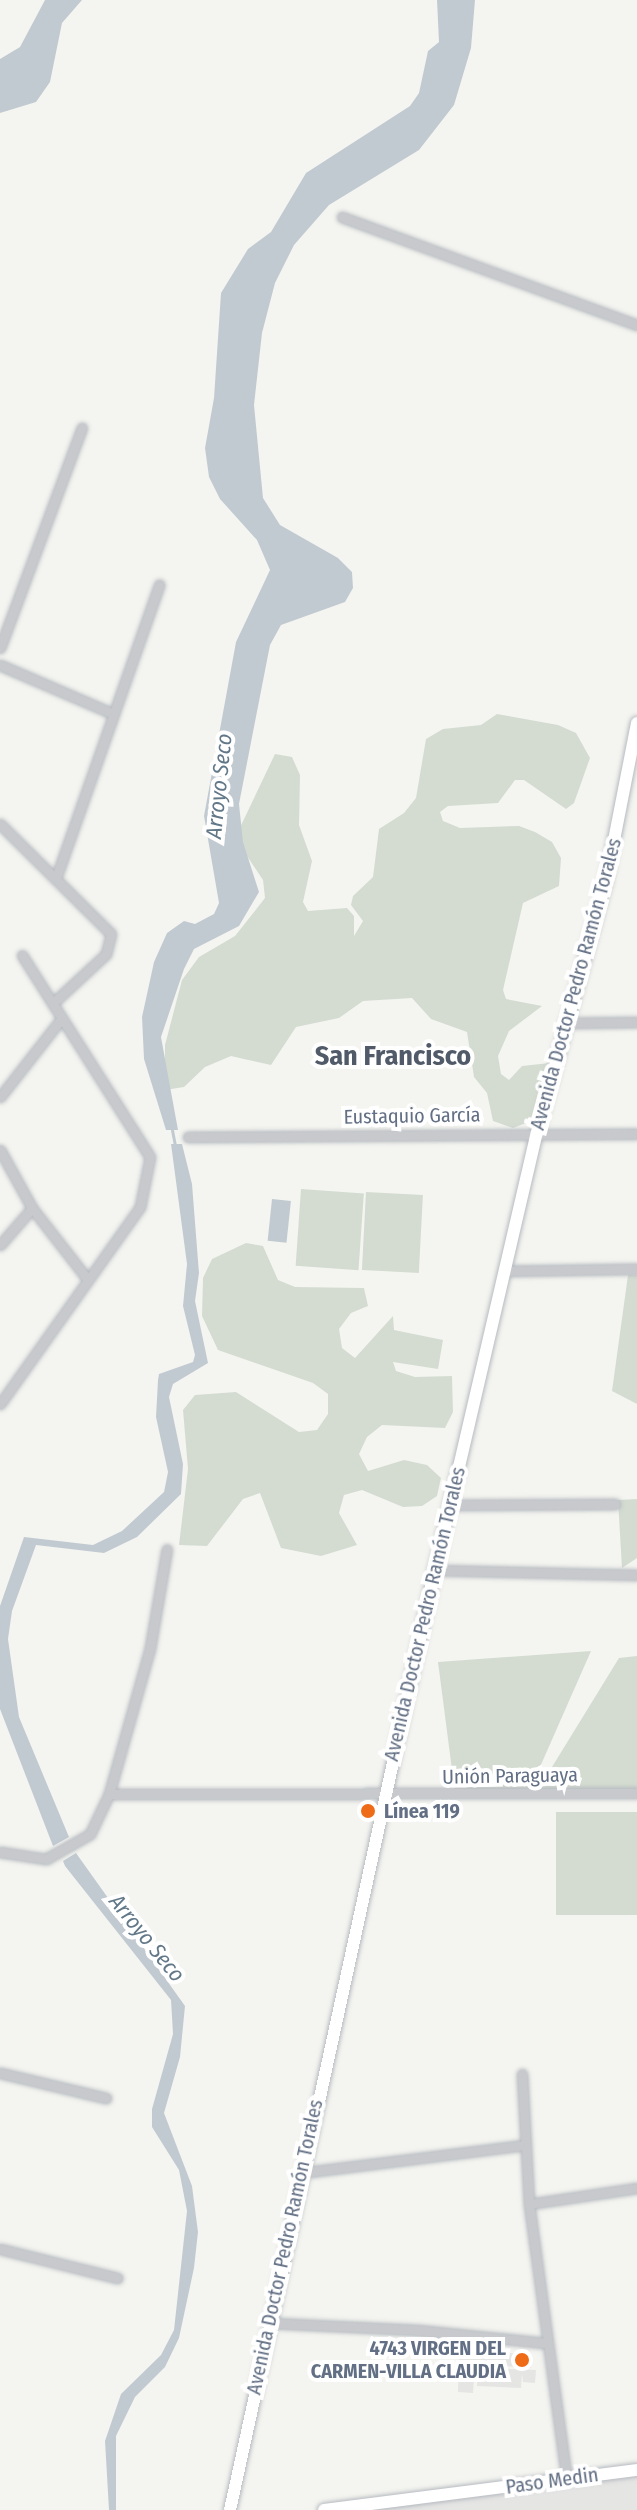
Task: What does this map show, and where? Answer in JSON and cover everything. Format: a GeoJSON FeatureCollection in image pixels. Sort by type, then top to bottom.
{"type":"FeatureCollection","features":[{"type":"Feature","properties":{"kind":"street"},"geometry":{"type":"LineString","coordinates":[[342,217],[637,325]]}},
{"type":"Feature","properties":{"kind":"street"},"geometry":{"type":"LineString","coordinates":[[0,648],[82,428]]}},
{"type":"Feature","properties":{"kind":"street"},"geometry":{"type":"LineString","coordinates":[[56,878],[159,585]]}},
{"type":"Feature","properties":{"kind":"street"},"geometry":{"type":"LineString","coordinates":[[0,665],[114,714]]}},
{"type":"Feature","properties":{"kind":"street","name":"Avenida Doctor Pedro Ramón Torales"},"geometry":{"type":"LineString","coordinates":[[230,2510],[300,2173],[435,1570],[537,1133],[631,784],[637,723]]}},
{"type":"Feature","properties":{"kind":"street"},"geometry":{"type":"LineString","coordinates":[[0,824],[111,934],[111,944],[53,1003]]}},
{"type":"Feature","properties":{"kind":"street"},"geometry":{"type":"LineString","coordinates":[[0,1404],[140,1207],[150,1157],[144,1142],[128,1126],[22,955]]}},
{"type":"Feature","properties":{"kind":"street"},"geometry":{"type":"LineString","coordinates":[[0,1097],[62,1018]]}},
{"type":"Feature","properties":{"kind":"street"},"geometry":{"type":"LineString","coordinates":[[567,1023],[637,1022]]}},
{"type":"Feature","properties":{"kind":"street","name":"Eustaquio García"},"geometry":{"type":"LineString","coordinates":[[188,1137],[637,1134]]}},
{"type":"Feature","properties":{"kind":"street"},"geometry":{"type":"LineString","coordinates":[[0,1150],[32,1208],[88,1280]]}},
{"type":"Feature","properties":{"kind":"street"},"geometry":{"type":"LineString","coordinates":[[0,1245],[32,1208]]}},
{"type":"Feature","properties":{"kind":"street"},"geometry":{"type":"LineString","coordinates":[[504,1271],[637,1269]]}},
{"type":"Feature","properties":{"kind":"street"},"geometry":{"type":"LineString","coordinates":[[450,1505],[615,1504]]}},
{"type":"Feature","properties":{"kind":"street"},"geometry":{"type":"LineString","coordinates":[[0,1852],[46,1859],[90,1834],[109,1794],[150,1648],[167,1549]]}},
{"type":"Feature","properties":{"kind":"street"},"geometry":{"type":"LineString","coordinates":[[435,1570],[637,1575]]}},
{"type":"Feature","properties":{"kind":"street","name":"Unión Paraguaya"},"geometry":{"type":"LineString","coordinates":[[109,1794],[637,1793]]}},
{"type":"Feature","properties":{"kind":"street"},"geometry":{"type":"LineString","coordinates":[[0,2073],[106,2098]]}},
{"type":"Feature","properties":{"kind":"street"},"geometry":{"type":"LineString","coordinates":[[522,2074],[529,2204],[545,2343],[567,2480]]}},
{"type":"Feature","properties":{"kind":"street"},"geometry":{"type":"LineString","coordinates":[[300,2173],[525,2145]]}},
{"type":"Feature","properties":{"kind":"street"},"geometry":{"type":"LineString","coordinates":[[529,2204],[637,2188]]}},
{"type":"Feature","properties":{"kind":"street"},"geometry":{"type":"LineString","coordinates":[[0,2249],[117,2278]]}},
{"type":"Feature","properties":{"kind":"street"},"geometry":{"type":"LineString","coordinates":[[269,2323],[545,2343]]}},
{"type":"Feature","properties":{"kind":"street","name":"Paso Medin"},"geometry":{"type":"LineString","coordinates":[[324,2510],[367,2508],[637,2470]]}},
{"type":"Feature","properties":{"kind":"shaded area"},"geometry":{"type":"Polygon","coordinates":[[[497,714],[558,725],[576,733],[590,758],[574,803],[566,809],[524,780],[515,780],[498,803],[448,806],[440,812],[443,821],[460,828],[519,826],[535,832],[552,842],[561,858],[559,886],[523,903],[503,990],[506,999],[542,1006],[509,1031],[498,1056],[501,1074],[509,1080],[522,1066],[550,1063],[551,1088],[531,1121],[513,1128],[493,1121],[487,1093],[474,1077],[467,1032],[431,1019],[412,998],[363,1001],[339,1018],[296,1027],[271,1065],[231,1056],[205,1067],[184,1087],[165,1090],[165,1045],[182,980],[199,957],[235,936],[265,898],[263,880],[235,838],[275,754],[292,757],[300,775],[299,825],[312,861],[303,902],[308,911],[347,908],[354,916],[354,936],[363,921],[351,905],[353,896],[373,877],[379,829],[404,813],[416,798],[426,739],[443,729],[481,725],[497,714]]]}},
{"type":"Feature","properties":{"kind":"shaded area"},"geometry":{"type":"Polygon","coordinates":[[[301,1189],[364,1193],[358,1270],[296,1266],[301,1189]]]}},
{"type":"Feature","properties":{"kind":"shaded area"},"geometry":{"type":"Polygon","coordinates":[[[366,1192],[423,1195],[419,1273],[362,1270],[366,1192]]]}},
{"type":"Feature","properties":{"kind":"shaded area"},"geometry":{"type":"Polygon","coordinates":[[[246,1243],[263,1246],[278,1280],[295,1287],[364,1288],[368,1306],[351,1313],[339,1329],[342,1348],[355,1358],[393,1316],[394,1330],[443,1340],[438,1369],[393,1362],[396,1371],[415,1377],[452,1376],[453,1412],[445,1428],[382,1425],[367,1437],[359,1454],[368,1471],[404,1460],[427,1465],[441,1478],[437,1496],[422,1506],[403,1507],[362,1490],[344,1495],[339,1513],[357,1545],[321,1556],[281,1548],[260,1493],[243,1499],[207,1546],[179,1545],[188,1469],[183,1410],[195,1395],[236,1392],[299,1432],[317,1430],[328,1414],[328,1394],[313,1383],[218,1350],[202,1316],[203,1278],[212,1259],[246,1243]]]}},
{"type":"Feature","properties":{"kind":"shaded area"},"geometry":{"type":"Polygon","coordinates":[[[628,1275],[637,1275],[637,1404],[612,1391],[628,1275]]]}},
{"type":"Feature","properties":{"kind":"shaded area"},"geometry":{"type":"Polygon","coordinates":[[[637,1499],[637,1558],[622,1568],[618,1500],[637,1499]]]}},
{"type":"Feature","properties":{"kind":"shaded area"},"geometry":{"type":"Polygon","coordinates":[[[591,1651],[529,1792],[455,1793],[438,1662],[591,1651]]]}},
{"type":"Feature","properties":{"kind":"shaded area"},"geometry":{"type":"Polygon","coordinates":[[[637,1656],[637,1788],[629,1793],[536,1793],[619,1658],[637,1656]]]}},
{"type":"Feature","properties":{"kind":"shaded area"},"geometry":{"type":"Polygon","coordinates":[[[556,1812],[637,1812],[637,1915],[556,1915],[556,1812]]]}},
{"type":"Feature","properties":{"kind":"shaded area"},"geometry":{"type":"Polygon","coordinates":[[[459,2348],[532,2355],[531,2368],[475,2364],[473,2393],[458,2392],[459,2348]]]}},
{"type":"Feature","properties":{"kind":"shaded area"},"geometry":{"type":"Polygon","coordinates":[[[478,2368],[536,2370],[535,2383],[523,2382],[522,2373],[521,2388],[477,2386],[478,2368]]]}},
{"type":"Feature","properties":{"kind":"shaded area"},"geometry":{"type":"Polygon","coordinates":[[[637,2469],[637,2510],[319,2510],[637,2469]]]}},
{"type":"Feature","properties":{"kind":"water"},"geometry":{"type":"Polygon","coordinates":[[[45,0],[82,0],[62,23],[50,82],[36,102],[0,113],[0,59],[20,47],[45,0]]]}},
{"type":"Feature","properties":{"kind":"water"},"geometry":{"type":"Polygon","coordinates":[[[437,0],[475,0],[471,48],[454,105],[419,150],[329,205],[294,245],[275,283],[262,333],[254,405],[263,498],[280,525],[338,558],[352,572],[353,588],[345,602],[281,625],[270,645],[239,804],[243,842],[259,892],[239,926],[194,949],[184,969],[161,1037],[178,1130],[166,1130],[144,1059],[142,1017],[154,962],[167,933],[184,921],[195,924],[214,914],[219,903],[204,816],[236,642],[270,570],[257,540],[220,499],[209,477],[205,448],[214,398],[221,293],[248,249],[271,232],[306,173],[410,106],[419,93],[428,51],[439,42],[437,0]]]}},
{"type":"Feature","properties":{"kind":"water"},"geometry":{"type":"Polygon","coordinates":[[[171,1144],[182,1144],[192,1184],[199,1273],[195,1301],[208,1363],[173,1384],[169,1397],[183,1464],[181,1494],[137,1537],[104,1553],[36,1545],[12,1611],[8,1639],[19,1717],[69,1837],[53,1846],[0,1709],[0,1606],[24,1537],[93,1545],[122,1531],[164,1492],[168,1472],[156,1417],[159,1374],[193,1362],[195,1355],[183,1306],[187,1264],[171,1144]]]}},
{"type":"Feature","properties":{"kind":"water"},"geometry":{"type":"Polygon","coordinates":[[[272,1199],[291,1201],[287,1243],[268,1241],[272,1199]]]}},
{"type":"Feature","properties":{"kind":"water"},"geometry":{"type":"Polygon","coordinates":[[[76,1853],[185,2006],[180,2057],[164,2113],[192,2186],[198,2232],[194,2268],[179,2338],[165,2367],[135,2397],[116,2436],[116,2510],[109,2510],[105,2441],[121,2394],[161,2355],[174,2330],[187,2211],[179,2170],[152,2127],[152,2109],[173,2034],[171,2000],[65,1866],[63,1861],[76,1853]]]}},
{"type":"Feature","properties":{"kind":"waterway","name":"Arroyo Seco"},"geometry":{"type":"LineString","coordinates":[[172,1130],[175,1146]]}},
{"type":"Feature","properties":{"kind":"place","name":"Línea 119"},"geometry":{"type":"Point","coordinates":[368,1811]}},
{"type":"Feature","properties":{"kind":"place","name":"4743 VIRGEN DEL CARMEN-VILLA CLAUDIA"},"geometry":{"type":"Point","coordinates":[522,2360]}},
{"type":"Feature","properties":{"kind":"district","name":"San Francisco"},"geometry":{"type":"Point","coordinates":[393,1056]}}]}
